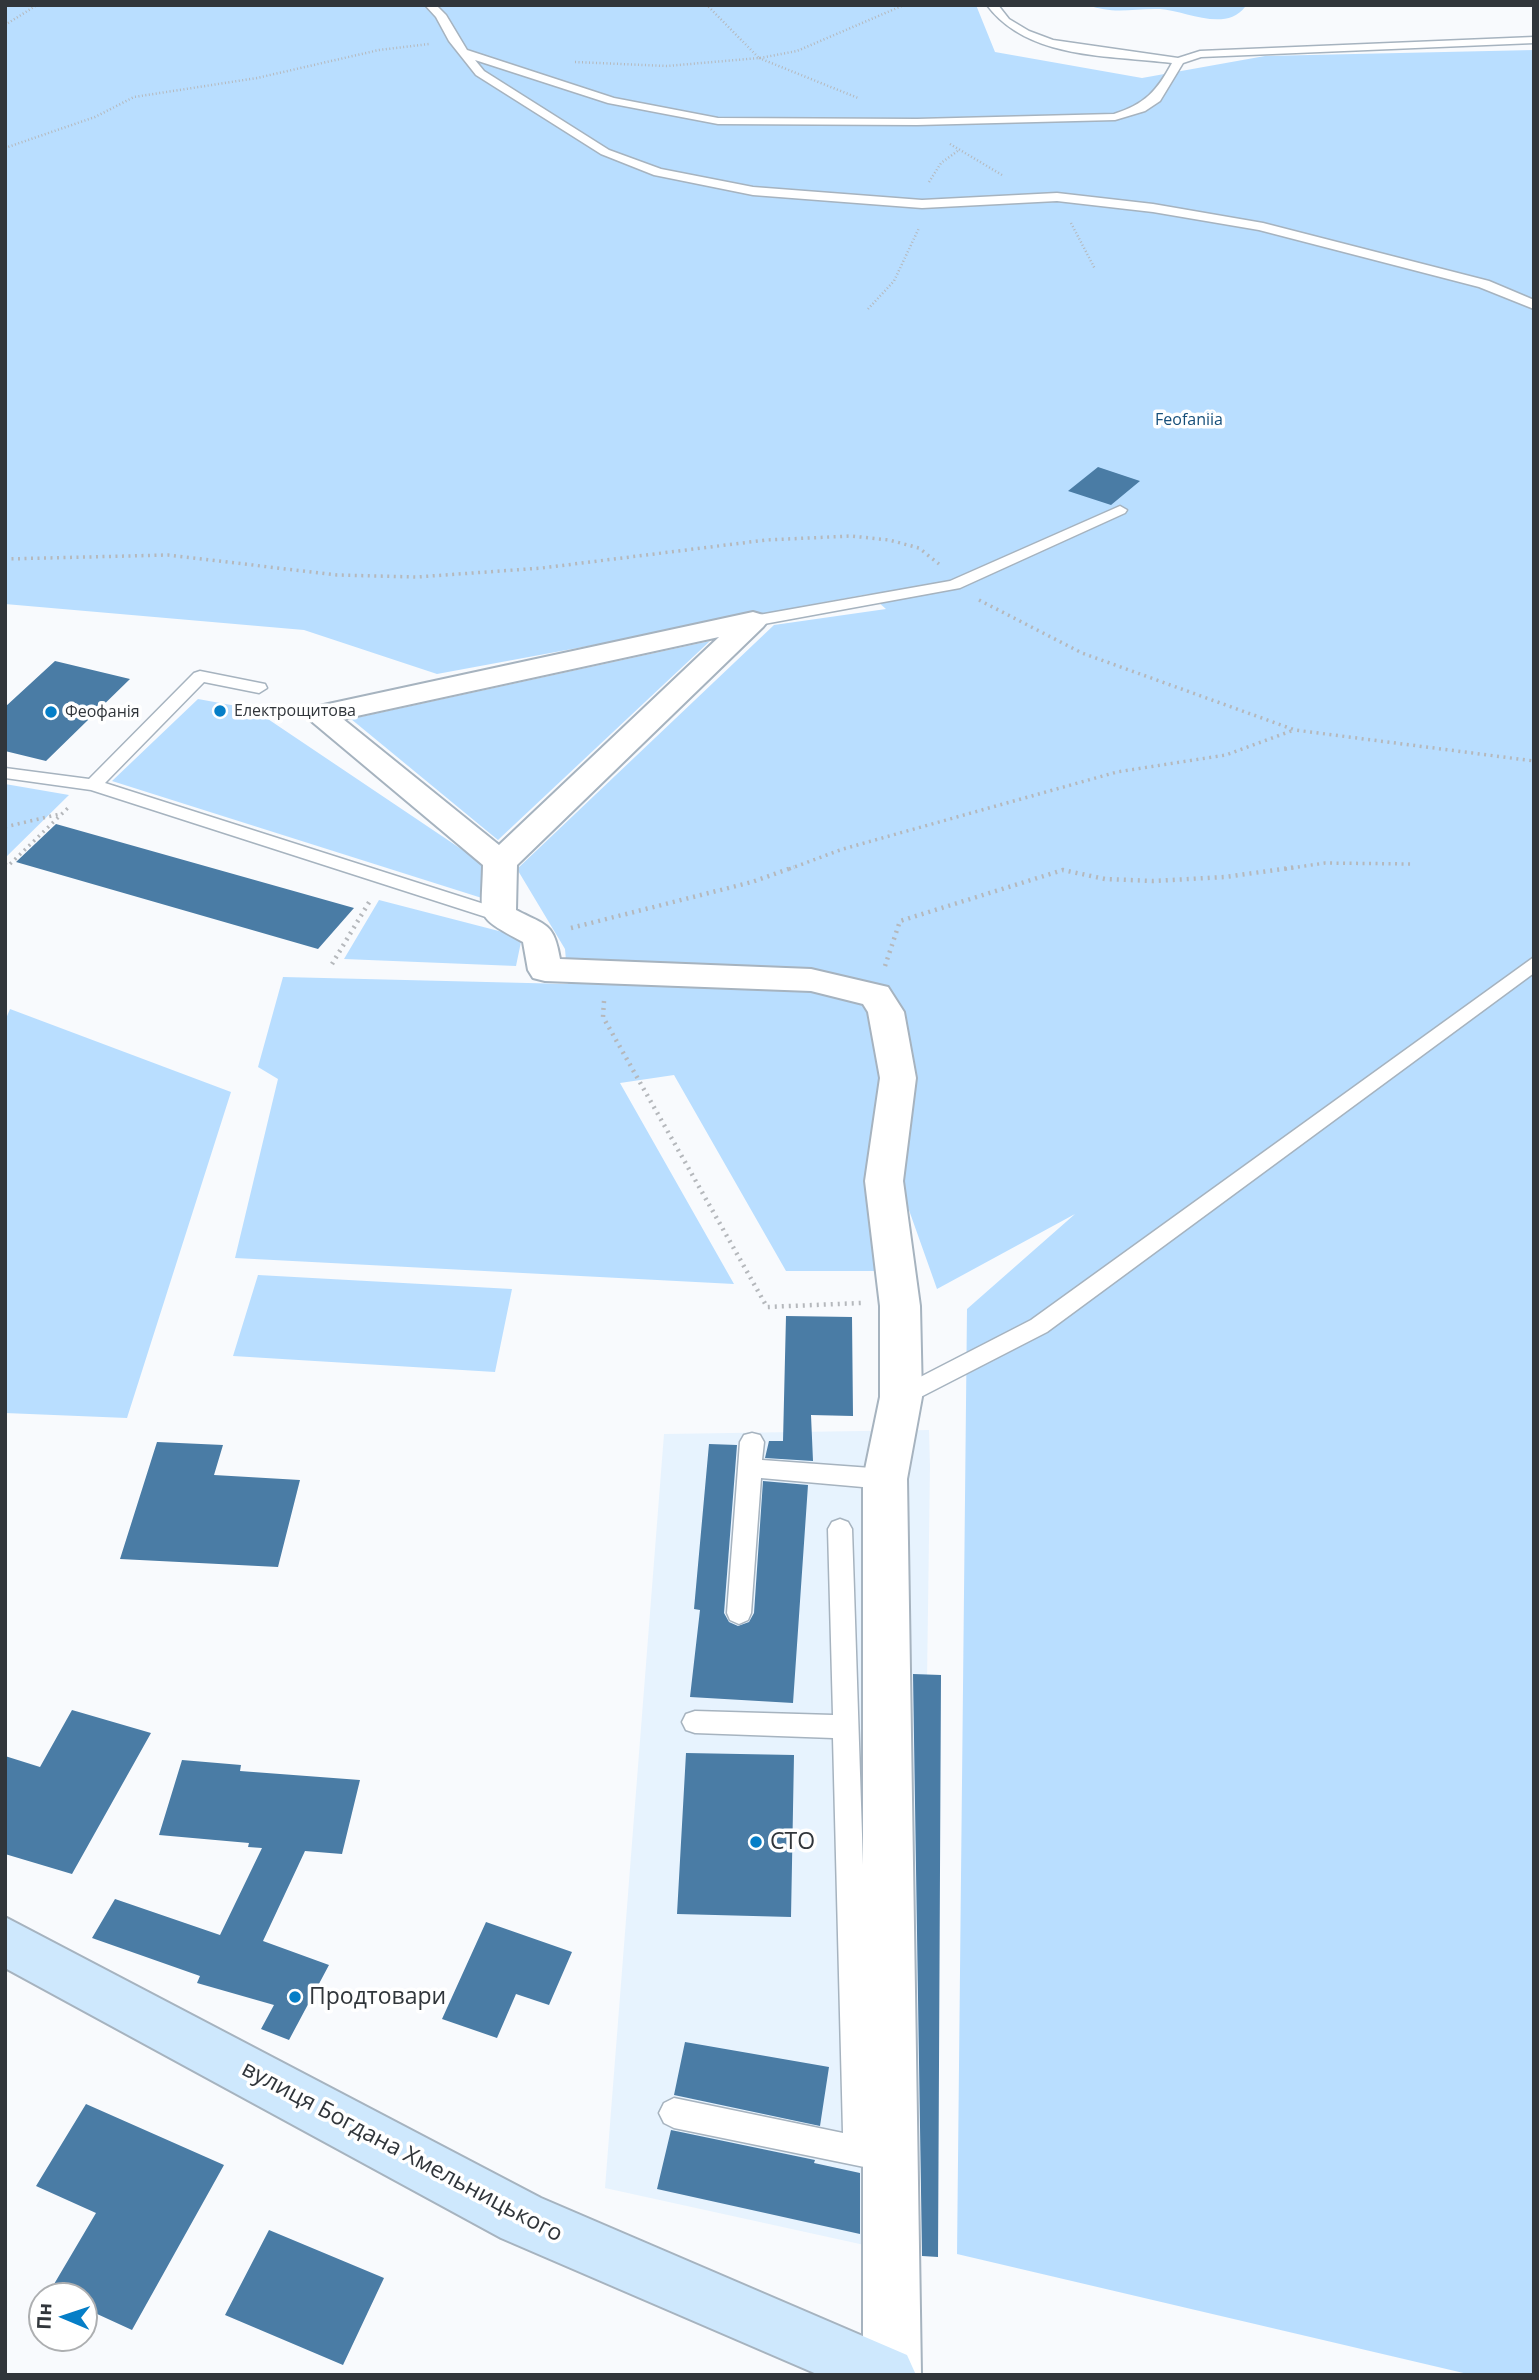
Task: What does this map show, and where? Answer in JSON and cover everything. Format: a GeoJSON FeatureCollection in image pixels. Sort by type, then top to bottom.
{"type":"FeatureCollection","features":[{"type":"Feature","properties":{"kind":"street"},"geometry":{"type":"LineString","coordinates":[[500,862],[319,715],[753,621]]}},
{"type":"Feature","properties":{"kind":"street"},"geometry":{"type":"LineString","coordinates":[[753,621],[500,862],[499,915],[539,936],[545,970],[811,980],[876,995],[886,1012],[898,1078],[884,1181],[900,1306],[901,1397],[885,1479],[875,2155],[892,2375]]}},
{"type":"Feature","properties":{"kind":"street","name":"вулиця Богдана Хмельницького"},"geometry":{"type":"LineString","coordinates":[[5,1941],[521,2218],[887,2375]]}},
{"type":"Feature","properties":{"kind":"lane"},"geometry":{"type":"LineString","coordinates":[[430,5],[442,16],[454,41],[480,73],[606,152],[682,178],[753,191],[922,204],[1057,197],[1153,208],[1258,226],[1484,284],[1534,304]]}},
{"type":"Feature","properties":{"kind":"lane"},"geometry":{"type":"LineString","coordinates":[[992,5],[1000,19],[1044,41],[1111,53],[1180,61],[1226,50],[1534,40]]}},
{"type":"Feature","properties":{"kind":"lane"},"geometry":{"type":"LineString","coordinates":[[464,52],[612,101],[704,119],[760,122],[1115,117],[1141,110],[1159,99],[1180,61]]}},
{"type":"Feature","properties":{"kind":"lane"},"geometry":{"type":"LineString","coordinates":[[753,621],[954,585],[1120,510]]}},
{"type":"Feature","properties":{"kind":"lane"},"geometry":{"type":"LineString","coordinates":[[93,785],[200,676],[259,688]]}},
{"type":"Feature","properties":{"kind":"lane"},"geometry":{"type":"LineString","coordinates":[[5,774],[93,785],[385,876],[499,915]]}},
{"type":"Feature","properties":{"kind":"lane"},"geometry":{"type":"LineString","coordinates":[[901,1397],[1039,1326],[1534,963]]}},
{"type":"Feature","properties":{"kind":"lane"},"geometry":{"type":"LineString","coordinates":[[739,1613],[752,1442]]}},
{"type":"Feature","properties":{"kind":"lane"},"geometry":{"type":"LineString","coordinates":[[750,1468],[885,1479]]}},
{"type":"Feature","properties":{"kind":"lane"},"geometry":{"type":"LineString","coordinates":[[674,2113],[875,2155],[848,1727],[840,1529]]}},
{"type":"Feature","properties":{"kind":"lane"},"geometry":{"type":"LineString","coordinates":[[695,1722],[848,1727]]}},
{"type":"Feature","properties":{"kind":"path"},"geometry":{"type":"LineString","coordinates":[[5,25],[37,5]]}},
{"type":"Feature","properties":{"kind":"path"},"geometry":{"type":"LineString","coordinates":[[707,5],[759,58]]}},
{"type":"Feature","properties":{"kind":"path"},"geometry":{"type":"LineString","coordinates":[[565,61],[644,69],[713,65],[759,58],[797,51],[904,5]]}},
{"type":"Feature","properties":{"kind":"path"},"geometry":{"type":"LineString","coordinates":[[5,148],[95,117],[134,97],[257,78],[379,50],[454,41]]}},
{"type":"Feature","properties":{"kind":"path"},"geometry":{"type":"LineString","coordinates":[[539,936],[752,882],[844,849],[1117,772],[1226,754],[1295,730]]}},
{"type":"Feature","properties":{"kind":"path"},"geometry":{"type":"LineString","coordinates":[[5,827],[61,814],[8,866],[5,864]]}},
{"type":"Feature","properties":{"kind":"path"},"geometry":{"type":"LineString","coordinates":[[876,995],[900,921],[1063,870],[1105,878],[1153,881],[1226,877],[1325,863],[1412,864]]}},
{"type":"Feature","properties":{"kind":"path"},"geometry":{"type":"LineString","coordinates":[[332,964],[385,876]]}},
{"type":"Feature","properties":{"kind":"path"},"geometry":{"type":"LineString","coordinates":[[606,972],[603,1017],[767,1307],[864,1303]]}},
{"type":"Feature","properties":{"kind":"shaded area"},"geometry":{"type":"Polygon","coordinates":[[[929,1430],[919,2257],[605,2188],[664,1434],[929,1430]]]}},
{"type":"Feature","properties":{"kind":"green space","name":"Feofaniia"},"geometry":{"type":"Polygon","coordinates":[[[5,5],[976,5],[995,52],[1142,78],[1265,56],[1534,50],[1534,2375],[1472,2375],[957,2254],[967,1309],[1075,1214],[937,1289],[888,1151],[884,1271],[786,1271],[674,1075],[620,1083],[734,1284],[235,1258],[278,1079],[258,1067],[283,977],[568,984],[565,949],[517,869],[774,625],[886,609],[869,594],[437,674],[304,630],[5,604],[5,5]]]}},
{"type":"Feature","properties":{"kind":"green space"},"geometry":{"type":"Polygon","coordinates":[[[1088,5],[1245,7],[1237,15],[1216,19],[1170,10],[1115,10],[1088,5]]]}},
{"type":"Feature","properties":{"kind":"green space"},"geometry":{"type":"Polygon","coordinates":[[[710,641],[498,840],[351,719],[710,641]]]}},
{"type":"Feature","properties":{"kind":"green space"},"geometry":{"type":"Polygon","coordinates":[[[198,699],[253,709],[482,863],[485,899],[112,781],[198,699]]]}},
{"type":"Feature","properties":{"kind":"green space"},"geometry":{"type":"Polygon","coordinates":[[[5,784],[69,795],[5,858],[5,784]]]}},
{"type":"Feature","properties":{"kind":"green space"},"geometry":{"type":"Polygon","coordinates":[[[379,900],[522,937],[516,966],[344,959],[379,900]]]}},
{"type":"Feature","properties":{"kind":"green space"},"geometry":{"type":"Polygon","coordinates":[[[10,1009],[231,1092],[127,1418],[5,1413],[5,1021],[10,1009]]]}},
{"type":"Feature","properties":{"kind":"green space"},"geometry":{"type":"Polygon","coordinates":[[[258,1275],[512,1289],[495,1372],[233,1356],[258,1275]]]}},
{"type":"Feature","properties":{"kind":"building"},"geometry":{"type":"Polygon","coordinates":[[[1098,467],[1140,481],[1111,505],[1068,491],[1098,467]]]}},
{"type":"Feature","properties":{"kind":"building","name":"Феофанія"},"geometry":{"type":"Polygon","coordinates":[[[55,661],[130,679],[46,761],[5,751],[5,707],[55,661]]]}},
{"type":"Feature","properties":{"kind":"building"},"geometry":{"type":"Polygon","coordinates":[[[56,824],[354,908],[318,949],[16,862],[56,824]]]}},
{"type":"Feature","properties":{"kind":"building"},"geometry":{"type":"Polygon","coordinates":[[[786,1316],[852,1317],[853,1416],[811,1415],[813,1461],[765,1458],[769,1441],[783,1441],[786,1316]]]}},
{"type":"Feature","properties":{"kind":"building"},"geometry":{"type":"Polygon","coordinates":[[[157,1442],[223,1445],[214,1475],[300,1480],[278,1567],[120,1559],[157,1442]]]}},
{"type":"Feature","properties":{"kind":"building"},"geometry":{"type":"Polygon","coordinates":[[[709,1444],[737,1445],[724,1613],[729,1622],[738,1626],[749,1622],[754,1613],[763,1481],[808,1485],[793,1703],[690,1697],[700,1610],[694,1609],[709,1444]]]}},
{"type":"Feature","properties":{"kind":"building"},"geometry":{"type":"Polygon","coordinates":[[[913,1674],[941,1675],[938,2257],[922,2256],[913,1674]]]}},
{"type":"Feature","properties":{"kind":"building"},"geometry":{"type":"Polygon","coordinates":[[[72,1710],[151,1733],[72,1874],[5,1854],[5,1756],[40,1767],[72,1710]]]}},
{"type":"Feature","properties":{"kind":"building"},"geometry":{"type":"Polygon","coordinates":[[[686,1753],[794,1755],[791,1917],[677,1914],[686,1753]]]}},
{"type":"Feature","properties":{"kind":"building"},"geometry":{"type":"Polygon","coordinates":[[[182,1760],[241,1765],[240,1771],[360,1780],[342,1854],[305,1851],[263,1941],[329,1965],[289,2040],[261,2029],[274,2005],[197,1983],[200,1976],[92,1938],[115,1899],[220,1935],[262,1848],[248,1847],[249,1843],[159,1835],[182,1760]]]}},
{"type":"Feature","properties":{"kind":"building"},"geometry":{"type":"Polygon","coordinates":[[[486,1922],[572,1952],[549,2005],[516,1994],[497,2038],[442,2019],[486,1922]]]}},
{"type":"Feature","properties":{"kind":"building"},"geometry":{"type":"Polygon","coordinates":[[[685,2042],[829,2067],[820,2126],[674,2095],[685,2042]]]}},
{"type":"Feature","properties":{"kind":"building"},"geometry":{"type":"Polygon","coordinates":[[[86,2104],[224,2165],[132,2330],[98,2314],[98,2282],[55,2282],[96,2213],[36,2186],[86,2104]]]}},
{"type":"Feature","properties":{"kind":"building"},"geometry":{"type":"Polygon","coordinates":[[[671,2130],[815,2160],[814,2163],[860,2173],[860,2234],[657,2189],[671,2130]]]}},
{"type":"Feature","properties":{"kind":"building"},"geometry":{"type":"Polygon","coordinates":[[[269,2230],[384,2278],[343,2365],[225,2315],[269,2230]]]}},
{"type":"Feature","properties":{"kind":"place","name":"Електрощитова"},"geometry":{"type":"Point","coordinates":[220,711]}},
{"type":"Feature","properties":{"kind":"place","name":"Феофанія"},"geometry":{"type":"Point","coordinates":[51,712]}},
{"type":"Feature","properties":{"kind":"place","name":"СТО"},"geometry":{"type":"Point","coordinates":[756,1842]}},
{"type":"Feature","properties":{"kind":"place","name":"Продтовари"},"geometry":{"type":"Point","coordinates":[295,1997]}}]}
